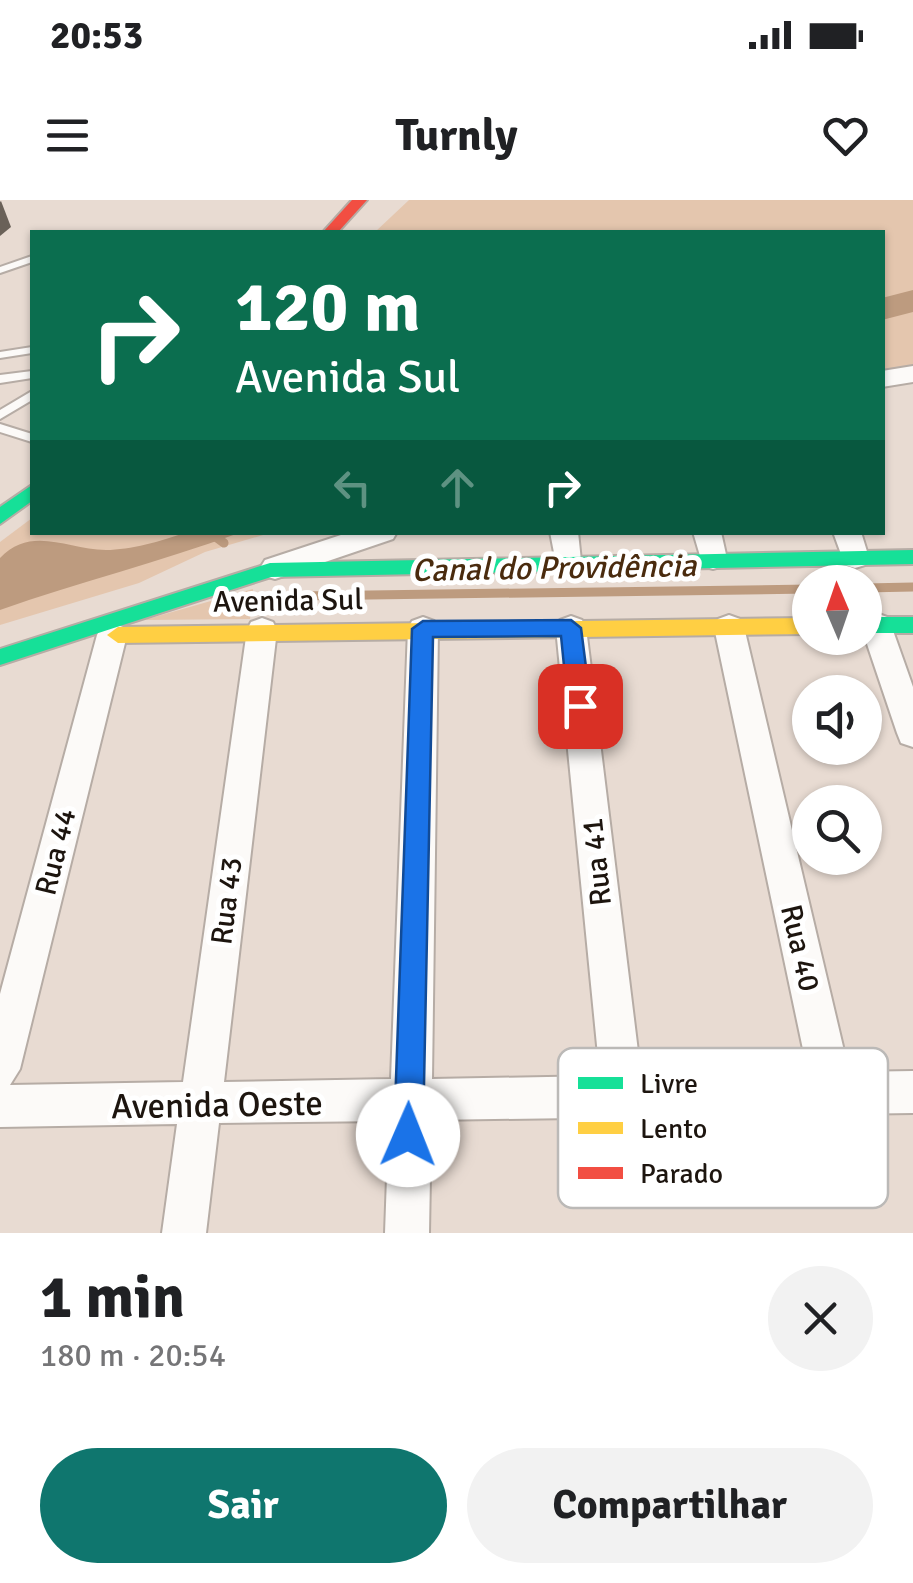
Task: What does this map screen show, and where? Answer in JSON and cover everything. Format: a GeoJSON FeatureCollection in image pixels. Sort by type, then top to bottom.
{"type":"FeatureCollection","features":[{"type":"Feature","properties":{"kind":"street"},"geometry":{"type":"LineString","coordinates":[[332,230],[360,200]]}},
{"type":"Feature","properties":{"kind":"street"},"geometry":{"type":"LineString","coordinates":[[885,379],[913,374]]}},
{"type":"Feature","properties":{"kind":"street"},"geometry":{"type":"LineString","coordinates":[[0,517],[30,493]]}},
{"type":"Feature","properties":{"kind":"street"},"geometry":{"type":"LineString","coordinates":[[0,657],[374,535]]}},
{"type":"Feature","properties":{"kind":"street"},"geometry":{"type":"LineString","coordinates":[[270,570],[566,547],[851,545],[913,557]]}},
{"type":"Feature","properties":{"kind":"street","name":"Rua 43"},"geometry":{"type":"LineString","coordinates":[[184,1233],[270,570]]}},
{"type":"Feature","properties":{"kind":"street","name":"Avenida Sul"},"geometry":{"type":"LineString","coordinates":[[66,635],[112,635],[265,613],[423,629],[792,626]]}},
{"type":"Feature","properties":{"kind":"street"},"geometry":{"type":"LineString","coordinates":[[882,625],[913,625]]}},
{"type":"Feature","properties":{"kind":"street","name":"Rua 40"},"geometry":{"type":"LineString","coordinates":[[729,627],[822,1048]]}},
{"type":"Feature","properties":{"kind":"street","name":"Rua 41"},"geometry":{"type":"LineString","coordinates":[[571,628],[618,1048]]}},
{"type":"Feature","properties":{"kind":"street"},"geometry":{"type":"LineString","coordinates":[[408,1233],[423,629]]}},
{"type":"Feature","properties":{"kind":"street","name":"Rua 44"},"geometry":{"type":"LineString","coordinates":[[0,1069],[112,635]]}},
{"type":"Feature","properties":{"kind":"street"},"geometry":{"type":"LineString","coordinates":[[882,653],[913,733]]}},
{"type":"Feature","properties":{"kind":"street","name":"Avenida Oeste"},"geometry":{"type":"LineString","coordinates":[[888,1092],[913,1092]]}},
{"type":"Feature","properties":{"kind":"street","name":"Avenida Oeste"},"geometry":{"type":"LineString","coordinates":[[0,1106],[558,1099]]}},
{"type":"Feature","properties":{"kind":"lane"},"geometry":{"type":"LineString","coordinates":[[0,270],[30,260]]}},
{"type":"Feature","properties":{"kind":"lane"},"geometry":{"type":"LineString","coordinates":[[0,355],[30,350]]}},
{"type":"Feature","properties":{"kind":"lane"},"geometry":{"type":"LineString","coordinates":[[0,380],[30,374]]}},
{"type":"Feature","properties":{"kind":"lane"},"geometry":{"type":"LineString","coordinates":[[0,415],[30,396]]}},
{"type":"Feature","properties":{"kind":"lane"},"geometry":{"type":"LineString","coordinates":[[0,428],[30,437]]}},
{"type":"Feature","properties":{"kind":"shaded area"},"geometry":{"type":"Polygon","coordinates":[[[409,200],[913,200],[913,367],[885,372],[885,230],[377,230],[409,200]]]}},
{"type":"Feature","properties":{"kind":"shaded area"},"geometry":{"type":"Polygon","coordinates":[[[30,520],[30,535],[263,535],[205,552],[139,583],[0,625],[0,542],[30,520]]]}},
{"type":"Feature","properties":{"kind":"shaded area"},"geometry":{"type":"Polygon","coordinates":[[[177,535],[233,535],[0,610],[0,558],[12,548],[37,541],[106,550],[177,535]]]}},
{"type":"Feature","properties":{"kind":"shaded area"},"geometry":{"type":"Polygon","coordinates":[[[253,589],[250,619],[144,620],[253,589]]]}},
{"type":"Feature","properties":{"kind":"waterway"},"geometry":{"type":"LineString","coordinates":[[885,308],[913,301]]}},
{"type":"Feature","properties":{"kind":"waterway"},"geometry":{"type":"LineString","coordinates":[[213,535],[224,543]]}},
{"type":"Feature","properties":{"kind":"waterway","name":"Canal do Providência"},"geometry":{"type":"LineString","coordinates":[[882,588],[913,587]]}},
{"type":"Feature","properties":{"kind":"waterway","name":"Canal do Providência"},"geometry":{"type":"LineString","coordinates":[[299,596],[792,589]]}},
{"type":"Feature","properties":{"kind":"traffic: fast"},"geometry":{"type":"LineString","coordinates":[[0,517],[30,493]]}},
{"type":"Feature","properties":{"kind":"traffic: fast"},"geometry":{"type":"LineString","coordinates":[[0,657],[270,570],[913,557]]}},
{"type":"Feature","properties":{"kind":"traffic: fast"},"geometry":{"type":"LineString","coordinates":[[882,625],[913,625]]}},
{"type":"Feature","properties":{"kind":"traffic: slow"},"geometry":{"type":"LineString","coordinates":[[118,635],[792,626]]}},
{"type":"Feature","properties":{"kind":"traffic: jam"},"geometry":{"type":"LineString","coordinates":[[332,230],[360,200]]}},
{"type":"Feature","properties":{"kind":"route"},"geometry":{"type":"LineString","coordinates":[[408,1135],[423,629],[571,628],[580,706]]}}]}
